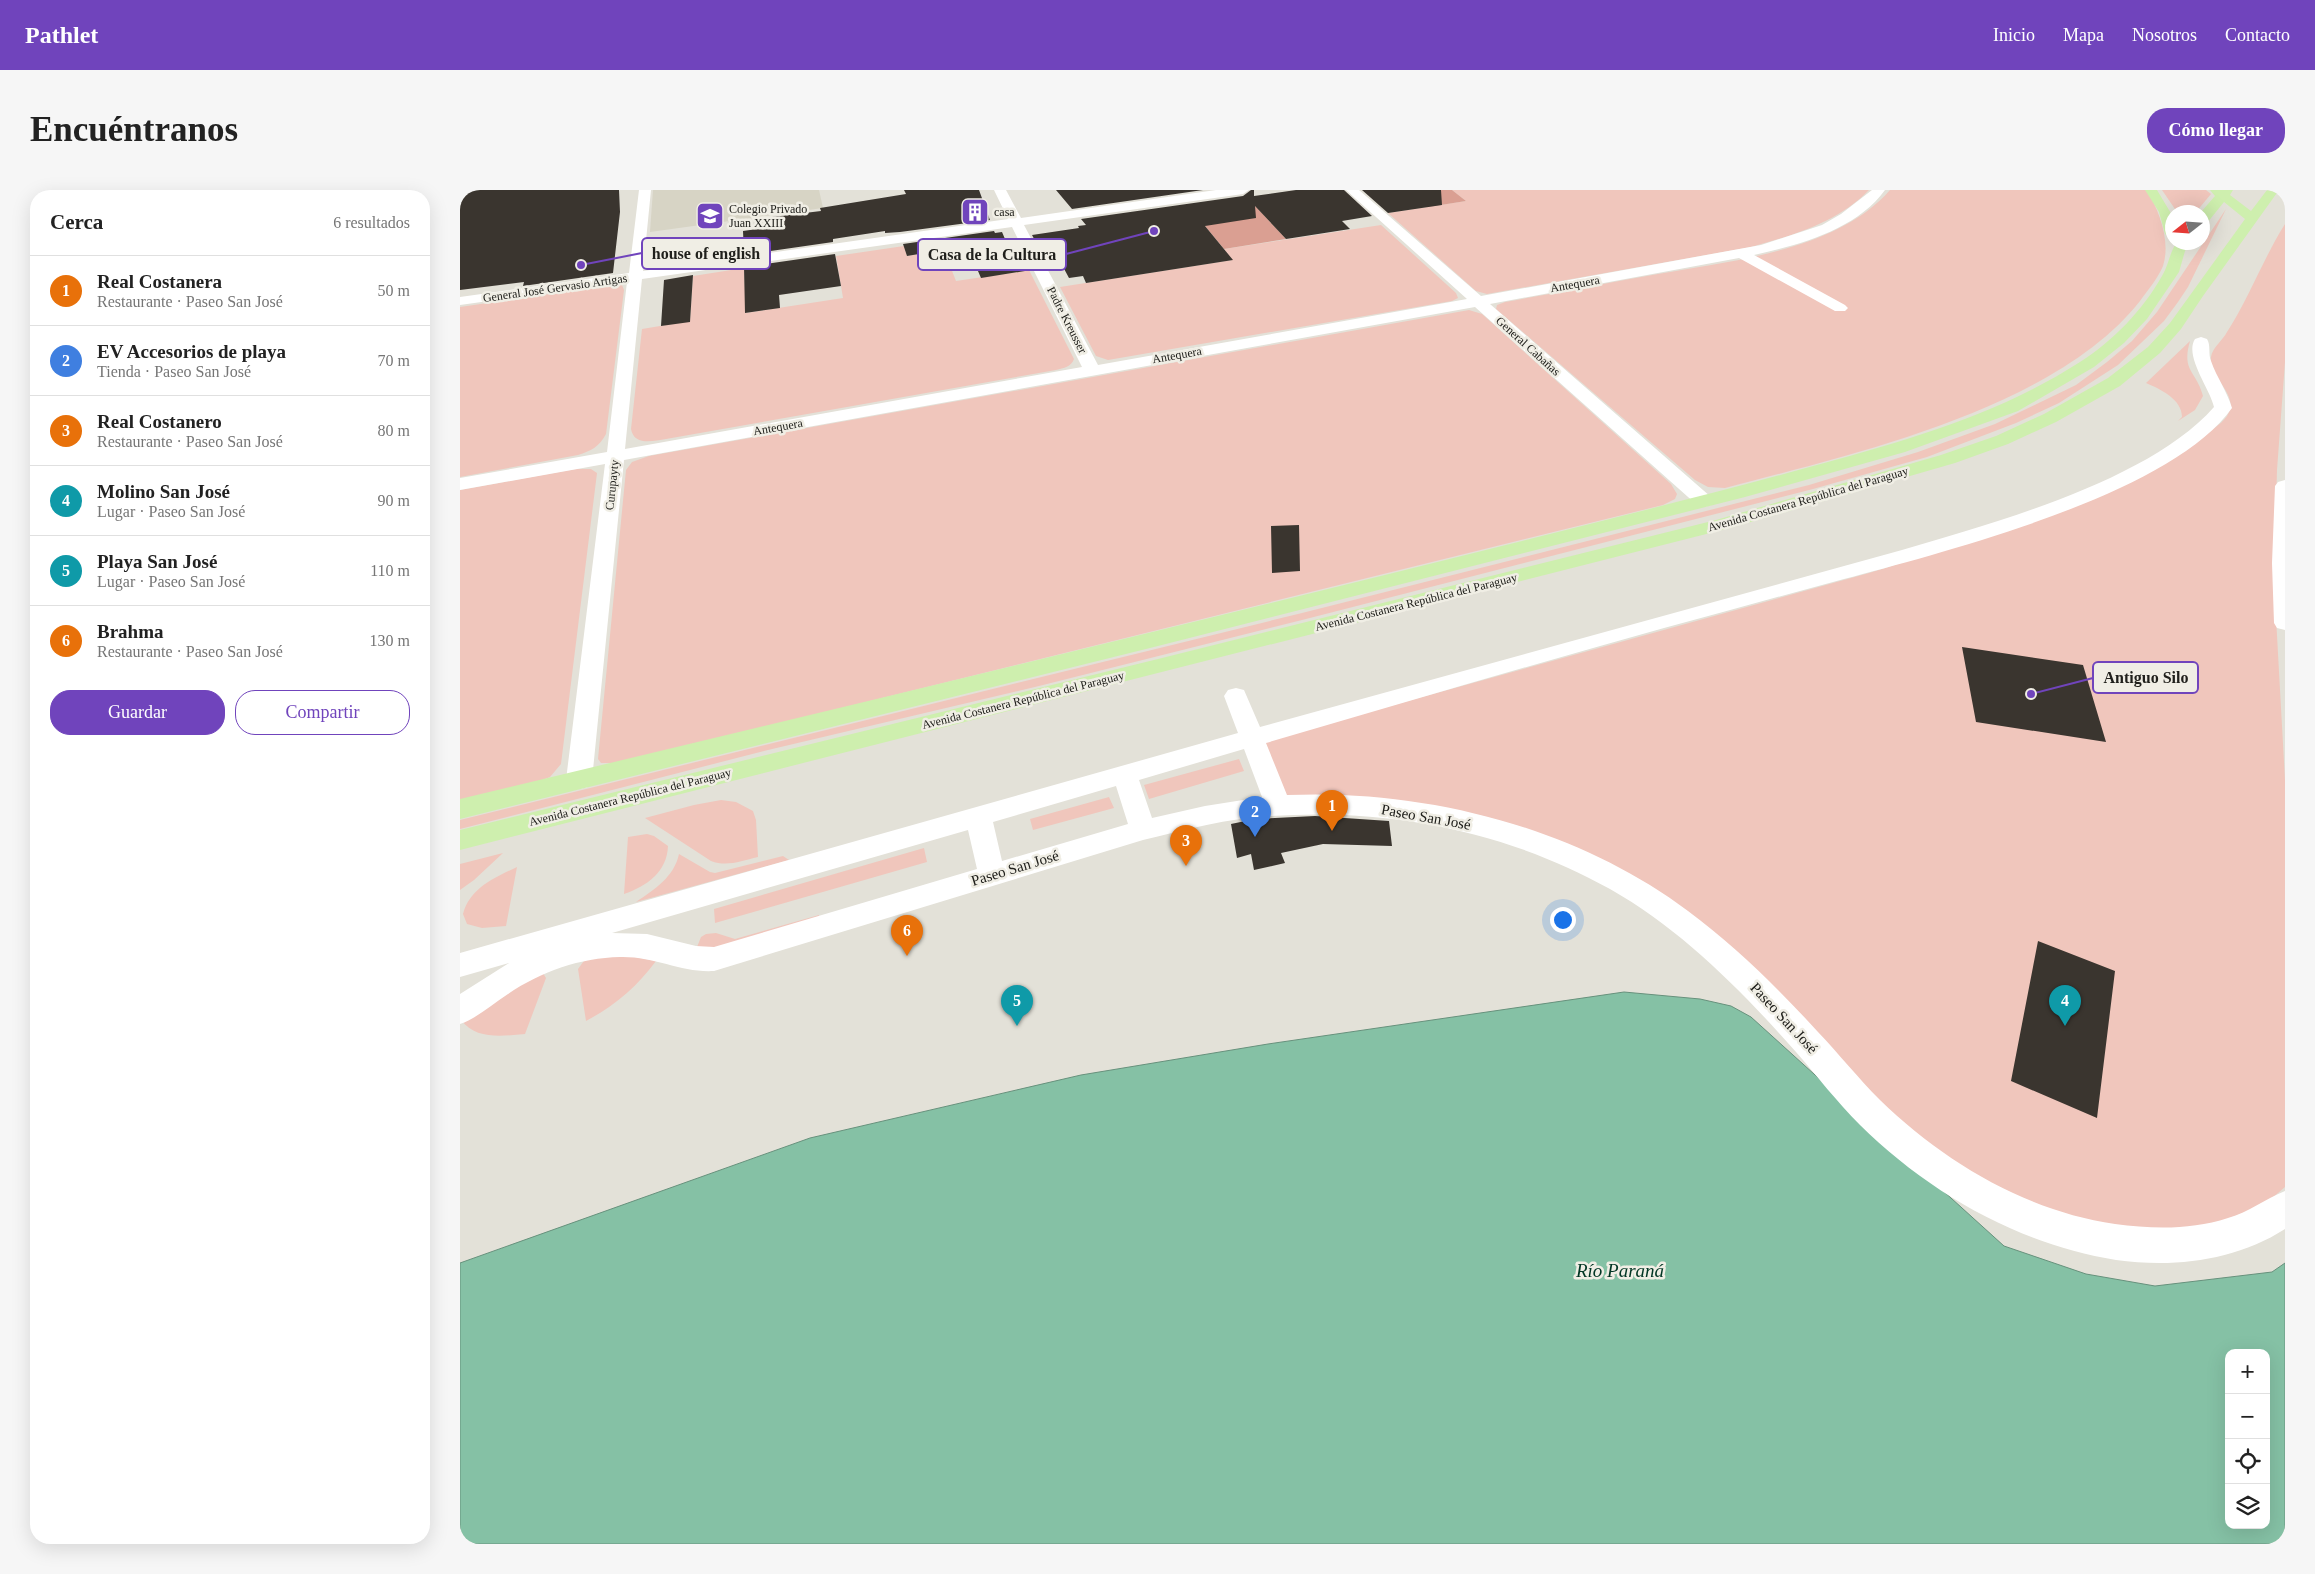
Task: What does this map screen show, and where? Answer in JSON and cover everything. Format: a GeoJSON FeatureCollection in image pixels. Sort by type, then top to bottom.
{"type":"FeatureCollection","features":[{"type":"Feature","properties":{"kind":"main road"},"geometry":{"type":"LineString","coordinates":[[2151,190],[2165,212]]}},
{"type":"Feature","properties":{"kind":"main road","name":"Avenida Costanera República del Paraguay"},"geometry":{"type":"LineString","coordinates":[[460,840],[1158,667],[1715,526],[1948,460],[2002,440],[2050,418],[2114,382],[2154,350],[2176,326],[2196,294],[2273,190]]}},
{"type":"Feature","properties":{"kind":"main road"},"geometry":{"type":"LineString","coordinates":[[2210,209],[2222,192],[2252,218]]}},
{"type":"Feature","properties":{"kind":"main road","name":"Avenida Costanera República del Paraguay"},"geometry":{"type":"LineString","coordinates":[[460,809],[1154,640],[1704,501],[1899,448],[2012,407],[2088,364],[2118,340],[2142,316],[2172,272],[2176,250]]}},
{"type":"Feature","properties":{"kind":"street","name":"Curupayty"},"geometry":{"type":"LineString","coordinates":[[579,780],[645,190]]}},
{"type":"Feature","properties":{"kind":"street","name":"Padre Kreusser"},"geometry":{"type":"LineString","coordinates":[[1000,190],[1092,370]]}},
{"type":"Feature","properties":{"kind":"street","name":"General José Gervasio Artigas"},"geometry":{"type":"LineString","coordinates":[[460,301],[1243,190]]}},
{"type":"Feature","properties":{"kind":"street","name":"General Cabañas"},"geometry":{"type":"LineString","coordinates":[[1352,190],[1704,501]]}},
{"type":"Feature","properties":{"kind":"street","name":"Antequera"},"geometry":{"type":"LineString","coordinates":[[460,484],[1741,254],[1791,240],[1823,228],[1861,207],[1880,190]]}},
{"type":"Feature","properties":{"kind":"street"},"geometry":{"type":"LineString","coordinates":[[1741,254],[1840,308]]}},
{"type":"Feature","properties":{"kind":"street"},"geometry":{"type":"LineString","coordinates":[[460,965],[1125,776],[1454,680],[1906,556],[2042,512],[2118,480],[2164,456],[2204,428],[2218,415],[2223,408],[2222,397],[2200,359],[2199,350],[2201,342]]}},
{"type":"Feature","properties":{"kind":"street"},"geometry":{"type":"LineString","coordinates":[[2285,486],[2282,563],[2285,623]]}},
{"type":"Feature","properties":{"kind":"street"},"geometry":{"type":"LineString","coordinates":[[1236,696],[1278,806]]}},
{"type":"Feature","properties":{"kind":"street"},"geometry":{"type":"LineString","coordinates":[[1125,776],[1143,830]]}},
{"type":"Feature","properties":{"kind":"street","name":"Paseo San José"},"geometry":{"type":"LineString","coordinates":[[460,1011],[505,978],[536,963],[561,954],[625,943],[653,947],[698,960],[714,959],[1143,830],[1212,814],[1309,804],[1372,807],[1468,823],[1509,833],[1551,848],[1621,882],[1682,920],[1756,987],[1876,1118],[1909,1147],[1948,1176],[2006,1208],[2075,1235],[2148,1247],[2217,1241],[2270,1220],[2285,1208]]}},
{"type":"Feature","properties":{"kind":"street"},"geometry":{"type":"LineString","coordinates":[[978,817],[992,875]]}},
{"type":"Feature","properties":{"kind":"shaded area","name":"Colegio Privado Juan XXIII"},"geometry":{"type":"Polygon","coordinates":[[[653,190],[819,190],[823,208],[650,232],[653,190]]]}},
{"type":"Feature","properties":{"kind":"shaded area"},"geometry":{"type":"Polygon","coordinates":[[[1407,190],[1452,190],[1466,201],[1428,207],[1407,190]]]}},
{"type":"Feature","properties":{"kind":"shaded area"},"geometry":{"type":"Polygon","coordinates":[[[1452,190],[1869,190],[1843,211],[1829,219],[1783,238],[1751,247],[1487,294],[1476,291],[1388,213],[1466,201],[1452,190]]]}},
{"type":"Feature","properties":{"kind":"shaded area"},"geometry":{"type":"Polygon","coordinates":[[[1890,190],[2147,190],[2156,207],[2165,237],[2165,256],[2163,266],[2156,279],[2140,301],[2103,339],[2057,371],[2005,399],[1949,422],[1890,442],[1832,460],[1725,488],[1708,487],[1695,480],[1496,309],[1497,305],[1505,302],[1750,258],[1782,250],[1813,240],[1842,227],[1868,210],[1890,190]]]}},
{"type":"Feature","properties":{"kind":"shaded area"},"geometry":{"type":"Polygon","coordinates":[[[2162,190],[2206,190],[2211,194],[2202,205],[2172,205],[2162,190]]]}},
{"type":"Feature","properties":{"kind":"shaded area"},"geometry":{"type":"Polygon","coordinates":[[[1247,197],[1286,239],[1224,249],[1205,226],[1247,197]]]}},
{"type":"Feature","properties":{"kind":"shaded area"},"geometry":{"type":"Polygon","coordinates":[[[2226,209],[2210,242],[2210,233],[2226,209]]]}},
{"type":"Feature","properties":{"kind":"shaded area"},"geometry":{"type":"Polygon","coordinates":[[[2285,224],[2285,362],[2277,470],[2274,581],[2285,780],[2285,1187],[2264,1205],[2209,1226],[2132,1232],[2048,1213],[1928,1150],[1775,996],[1547,837],[1518,826],[1479,815],[1287,799],[1264,741],[1869,573],[1986,537],[2200,438],[2227,416],[2230,408],[2230,400],[2227,393],[2211,365],[2212,354],[2235,319],[2285,224]]]}},
{"type":"Feature","properties":{"kind":"shaded area"},"geometry":{"type":"Polygon","coordinates":[[[1381,225],[1456,293],[1458,298],[1452,301],[1108,360],[1096,356],[1060,287],[1232,260],[1224,249],[1381,225]]]}},
{"type":"Feature","properties":{"kind":"shaded area"},"geometry":{"type":"Polygon","coordinates":[[[904,246],[907,256],[919,254],[921,262],[947,258],[956,281],[1029,270],[1074,359],[1073,362],[1067,367],[1056,370],[655,441],[640,440],[633,434],[631,429],[642,329],[690,321],[693,276],[744,268],[746,313],[843,298],[836,256],[904,246]]]}},
{"type":"Feature","properties":{"kind":"shaded area"},"geometry":{"type":"Polygon","coordinates":[[[2199,250],[2206,250],[2188,287],[2164,321],[2118,365],[2059,403],[2016,423],[1927,457],[1813,489],[1306,619],[1039,686],[768,750],[460,829],[460,820],[1302,613],[1809,485],[1918,452],[1995,424],[2076,385],[2132,341],[2157,312],[2199,250]]]}},
{"type":"Feature","properties":{"kind":"shaded area"},"geometry":{"type":"Polygon","coordinates":[[[622,285],[624,290],[606,434],[600,442],[591,450],[578,455],[460,477],[460,307],[622,285]]]}},
{"type":"Feature","properties":{"kind":"shaded area"},"geometry":{"type":"Polygon","coordinates":[[[1469,310],[1482,314],[1671,484],[1677,494],[1675,499],[1663,505],[619,763],[601,763],[598,759],[626,470],[632,462],[649,456],[1469,310]]]}},
{"type":"Feature","properties":{"kind":"shaded area"},"geometry":{"type":"Polygon","coordinates":[[[2190,341],[2187,359],[2203,396],[2195,410],[2178,421],[2182,417],[2181,411],[2174,400],[2164,392],[2146,383],[2190,341]]]}},
{"type":"Feature","properties":{"kind":"shaded area"},"geometry":{"type":"Polygon","coordinates":[[[576,469],[591,469],[597,473],[561,764],[550,777],[540,781],[460,801],[460,490],[576,469]]]}},
{"type":"Feature","properties":{"kind":"shaded area"},"geometry":{"type":"Polygon","coordinates":[[[1239,759],[1244,771],[1149,799],[1144,785],[1239,759]]]}},
{"type":"Feature","properties":{"kind":"shaded area"},"geometry":{"type":"Polygon","coordinates":[[[1109,797],[1114,808],[1033,830],[1030,819],[1109,797]]]}},
{"type":"Feature","properties":{"kind":"shaded area"},"geometry":{"type":"Polygon","coordinates":[[[721,800],[736,802],[753,811],[756,820],[758,857],[740,862],[717,863],[711,861],[645,818],[694,805],[721,800]]]}},
{"type":"Feature","properties":{"kind":"shaded area"},"geometry":{"type":"Polygon","coordinates":[[[647,834],[654,836],[668,846],[664,863],[660,871],[648,882],[624,894],[628,837],[647,834]]]}},
{"type":"Feature","properties":{"kind":"shaded area"},"geometry":{"type":"Polygon","coordinates":[[[924,848],[927,862],[715,923],[714,909],[924,848]]]}},
{"type":"Feature","properties":{"kind":"shaded area"},"geometry":{"type":"Polygon","coordinates":[[[503,853],[474,880],[460,890],[460,864],[503,853]]]}},
{"type":"Feature","properties":{"kind":"shaded area"},"geometry":{"type":"Polygon","coordinates":[[[679,854],[715,873],[783,856],[789,860],[636,902],[663,882],[673,869],[679,854]]]}},
{"type":"Feature","properties":{"kind":"shaded area"},"geometry":{"type":"Polygon","coordinates":[[[517,867],[506,926],[482,928],[467,924],[463,914],[471,897],[484,885],[517,867]]]}},
{"type":"Feature","properties":{"kind":"shaded area"},"geometry":{"type":"Polygon","coordinates":[[[819,915],[819,922],[713,953],[697,947],[701,937],[706,934],[716,933],[735,939],[819,915]]]}},
{"type":"Feature","properties":{"kind":"shaded area"},"geometry":{"type":"Polygon","coordinates":[[[606,951],[656,961],[624,995],[586,1021],[578,969],[589,954],[606,951]]]}},
{"type":"Feature","properties":{"kind":"shaded area"},"geometry":{"type":"Polygon","coordinates":[[[540,968],[546,978],[525,1034],[499,1036],[482,1034],[474,1031],[461,1020],[540,968]]]}},
{"type":"Feature","properties":{"kind":"water","name":"Río Paraná"},"geometry":{"type":"Polygon","coordinates":[[[1624,992],[1700,999],[1731,1006],[1751,1017],[2004,1246],[2086,1274],[2155,1286],[2272,1272],[2285,1263],[2285,1544],[460,1544],[460,1263],[810,1138],[1081,1075],[1268,1044],[1624,992]]]}},
{"type":"Feature","properties":{"kind":"building"},"geometry":{"type":"Polygon","coordinates":[[[460,190],[619,190],[620,212],[613,273],[523,286],[524,282],[460,290],[460,190]]]}},
{"type":"Feature","properties":{"kind":"building"},"geometry":{"type":"Polygon","coordinates":[[[904,190],[979,190],[990,220],[900,232],[885,233],[885,231],[833,239],[833,242],[744,255],[743,231],[771,227],[772,217],[821,211],[820,208],[906,194],[904,190]]]}},
{"type":"Feature","properties":{"kind":"building"},"geometry":{"type":"Polygon","coordinates":[[[1056,190],[1203,190],[1072,209],[1056,190]]]}},
{"type":"Feature","properties":{"kind":"building"},"geometry":{"type":"Polygon","coordinates":[[[1254,190],[1254,196],[1296,190],[1344,190],[1372,216],[1342,221],[1350,229],[1286,239],[1255,206],[1256,218],[1205,226],[1233,260],[1086,283],[1083,276],[1069,278],[1062,265],[1049,267],[1032,235],[1079,228],[1078,226],[1086,225],[1081,219],[1243,196],[1254,190]]]}},
{"type":"Feature","properties":{"kind":"building"},"geometry":{"type":"Polygon","coordinates":[[[1362,190],[1441,190],[1442,205],[1388,213],[1362,190]]]}},
{"type":"Feature","properties":{"kind":"building"},"geometry":{"type":"Polygon","coordinates":[[[994,231],[995,233],[1002,232],[1005,239],[1015,238],[1031,270],[981,278],[972,257],[921,262],[919,254],[907,256],[903,244],[994,231]]]}},
{"type":"Feature","properties":{"kind":"building"},"geometry":{"type":"Polygon","coordinates":[[[835,254],[841,286],[779,295],[780,308],[745,313],[744,267],[835,254]]]}},
{"type":"Feature","properties":{"kind":"building"},"geometry":{"type":"Polygon","coordinates":[[[693,275],[690,322],[661,326],[664,280],[693,275]]]}},
{"type":"Feature","properties":{"kind":"building"},"geometry":{"type":"Polygon","coordinates":[[[1299,525],[1300,571],[1272,573],[1271,526],[1299,525]]]}},
{"type":"Feature","properties":{"kind":"building"},"geometry":{"type":"Polygon","coordinates":[[[1962,647],[2083,665],[2106,742],[1976,722],[1962,647]]]}},
{"type":"Feature","properties":{"kind":"building"},"geometry":{"type":"Polygon","coordinates":[[[1315,816],[1389,821],[1392,846],[1323,844],[1281,853],[1285,863],[1254,870],[1251,854],[1237,858],[1231,824],[1255,819],[1315,816]]]}},
{"type":"Feature","properties":{"kind":"building"},"geometry":{"type":"Polygon","coordinates":[[[2038,941],[2115,971],[2097,1118],[2011,1081],[2038,941]]]}},
{"type":"Feature","properties":{"kind":"place","name":"casa"},"geometry":{"type":"Point","coordinates":[975,212]}},
{"type":"Feature","properties":{"kind":"place","name":"Colegio Privado Juan XXIII"},"geometry":{"type":"Point","coordinates":[710,216]}},
{"type":"Feature","properties":{"kind":"place","name":"Casa de la Cultura"},"geometry":{"type":"Point","coordinates":[1154,231]}},
{"type":"Feature","properties":{"kind":"place","name":"house of english"},"geometry":{"type":"Point","coordinates":[581,265]}},
{"type":"Feature","properties":{"kind":"place","name":"Antiguo Silo"},"geometry":{"type":"Point","coordinates":[2031,694]}},
{"type":"Feature","properties":{"kind":"place","name":"Real Costanera"},"geometry":{"type":"Point","coordinates":[1332,831]}},
{"type":"Feature","properties":{"kind":"place","name":"EV Accesorios de playa"},"geometry":{"type":"Point","coordinates":[1255,837]}},
{"type":"Feature","properties":{"kind":"place","name":"Real Costanero"},"geometry":{"type":"Point","coordinates":[1186,866]}},
{"type":"Feature","properties":{"kind":"place","name":"Brahma"},"geometry":{"type":"Point","coordinates":[907,956]}},
{"type":"Feature","properties":{"kind":"place","name":"Playa San José"},"geometry":{"type":"Point","coordinates":[1017,1026]}},
{"type":"Feature","properties":{"kind":"place","name":"Molino San José"},"geometry":{"type":"Point","coordinates":[2065,1026]}}]}
